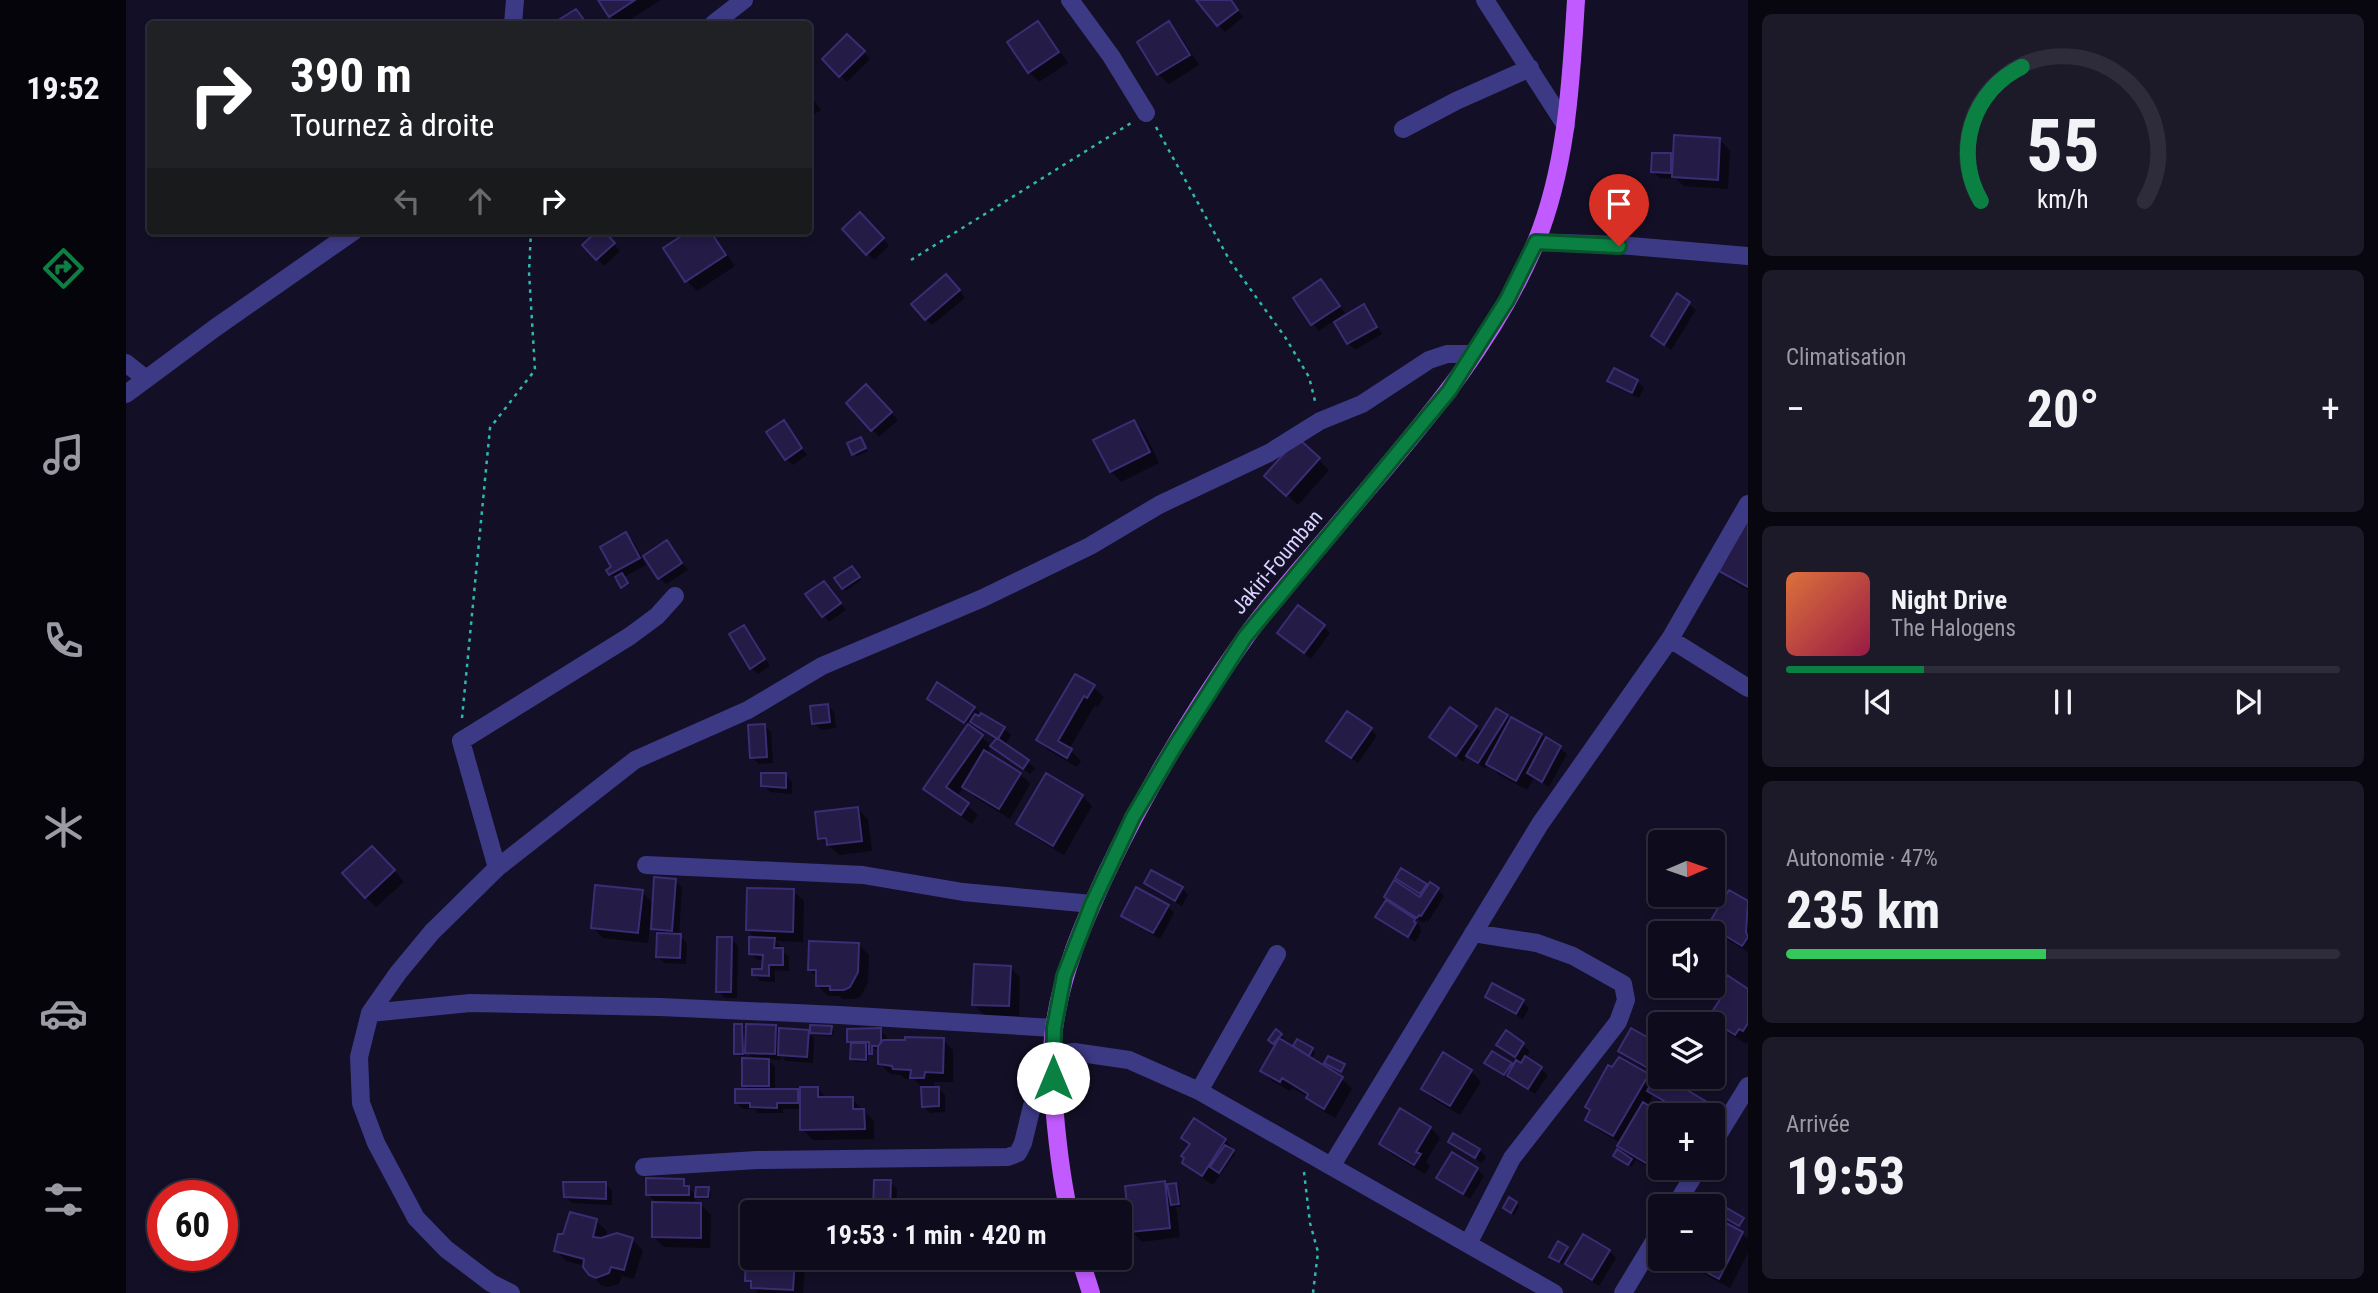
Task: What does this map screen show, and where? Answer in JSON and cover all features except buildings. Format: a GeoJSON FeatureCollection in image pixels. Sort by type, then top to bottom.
{"type":"FeatureCollection","features":[{"type":"Feature","properties":{"kind":"main road","name":"Jakiri-Foumban"},"geometry":{"type":"LineString","coordinates":[[1067,1200],[1057,1147],[1052,1055],[1054,1028],[1064,976],[1092,904],[1133,817],[1245,637],[1429,417],[1474,354],[1507,300],[1536,242],[1553,187],[1566,126],[1576,0]]}},
{"type":"Feature","properties":{"kind":"main road"},"geometry":{"type":"LineString","coordinates":[[1084,1270],[1091,1293]]}},
{"type":"Feature","properties":{"kind":"street"},"geometry":{"type":"LineString","coordinates":[[513,21],[514,0]]}},
{"type":"Feature","properties":{"kind":"street"},"geometry":{"type":"LineString","coordinates":[[717,21],[744,0]]}},
{"type":"Feature","properties":{"kind":"street"},"geometry":{"type":"LineString","coordinates":[[1070,0],[1111,57],[1146,113]]}},
{"type":"Feature","properties":{"kind":"street"},"geometry":{"type":"LineString","coordinates":[[1485,0],[1566,126]]}},
{"type":"Feature","properties":{"kind":"street"},"geometry":{"type":"LineString","coordinates":[[1403,129],[1456,101],[1530,68]]}},
{"type":"Feature","properties":{"kind":"street"},"geometry":{"type":"LineString","coordinates":[[126,394],[348,235]]}},
{"type":"Feature","properties":{"kind":"street"},"geometry":{"type":"LineString","coordinates":[[1536,242],[1748,256]]}},
{"type":"Feature","properties":{"kind":"street"},"geometry":{"type":"LineString","coordinates":[[511,1293],[491,1283],[446,1249],[416,1217],[376,1143],[361,1103],[359,1069],[359,1057],[370,1013],[432,932],[497,868],[635,760],[748,710],[822,666],[983,598],[1090,546],[1159,505],[1269,453],[1320,421],[1362,404],[1429,360],[1447,354],[1474,354]]}},
{"type":"Feature","properties":{"kind":"street"},"geometry":{"type":"LineString","coordinates":[[126,363],[146,379]]}},
{"type":"Feature","properties":{"kind":"street"},"geometry":{"type":"LineString","coordinates":[[1332,1165],[1540,824],[1670,639],[1748,503]]}},
{"type":"Feature","properties":{"kind":"street"},"geometry":{"type":"LineString","coordinates":[[497,868],[461,741],[630,636],[657,615],[675,596]]}},
{"type":"Feature","properties":{"kind":"street"},"geometry":{"type":"LineString","coordinates":[[1670,639],[1748,688]]}},
{"type":"Feature","properties":{"kind":"street"},"geometry":{"type":"LineString","coordinates":[[646,865],[863,876],[964,892],[1092,904]]}},
{"type":"Feature","properties":{"kind":"street"},"geometry":{"type":"LineString","coordinates":[[1468,1244],[1512,1158],[1618,1022],[1626,1000],[1623,984],[1573,956],[1537,943],[1473,933]]}},
{"type":"Feature","properties":{"kind":"street"},"geometry":{"type":"LineString","coordinates":[[1199,1091],[1277,954]]}},
{"type":"Feature","properties":{"kind":"street"},"geometry":{"type":"LineString","coordinates":[[370,1013],[470,1003],[826,1014],[1054,1028]]}},
{"type":"Feature","properties":{"kind":"street"},"geometry":{"type":"LineString","coordinates":[[644,1167],[757,1160],[1008,1157],[1018,1153],[1023,1143],[1032,1106],[1052,1055],[1074,1052],[1129,1060],[1199,1091],[1554,1293]]}},
{"type":"Feature","properties":{"kind":"street"},"geometry":{"type":"LineString","coordinates":[[1725,1123],[1748,1086]]}},
{"type":"Feature","properties":{"kind":"street"},"geometry":{"type":"LineString","coordinates":[[1623,1293],[1648,1252]]}},
{"type":"Feature","properties":{"kind":"path"},"geometry":{"type":"LineString","coordinates":[[911,260],[1146,113],[1230,261],[1284,337],[1308,377],[1320,421]]}},
{"type":"Feature","properties":{"kind":"path"},"geometry":{"type":"LineString","coordinates":[[461,741],[490,428],[535,370],[528,272],[531,235]]}},
{"type":"Feature","properties":{"kind":"path"},"geometry":{"type":"LineString","coordinates":[[1301,1147],[1310,1223],[1318,1252],[1313,1293]]}},
{"type":"Feature","properties":{"kind":"route"},"geometry":{"type":"LineString","coordinates":[[1053,1078],[1054,1028],[1064,976],[1092,904],[1133,817],[1245,637],[1449,391],[1507,300],[1536,242],[1619,246]]}}]}
